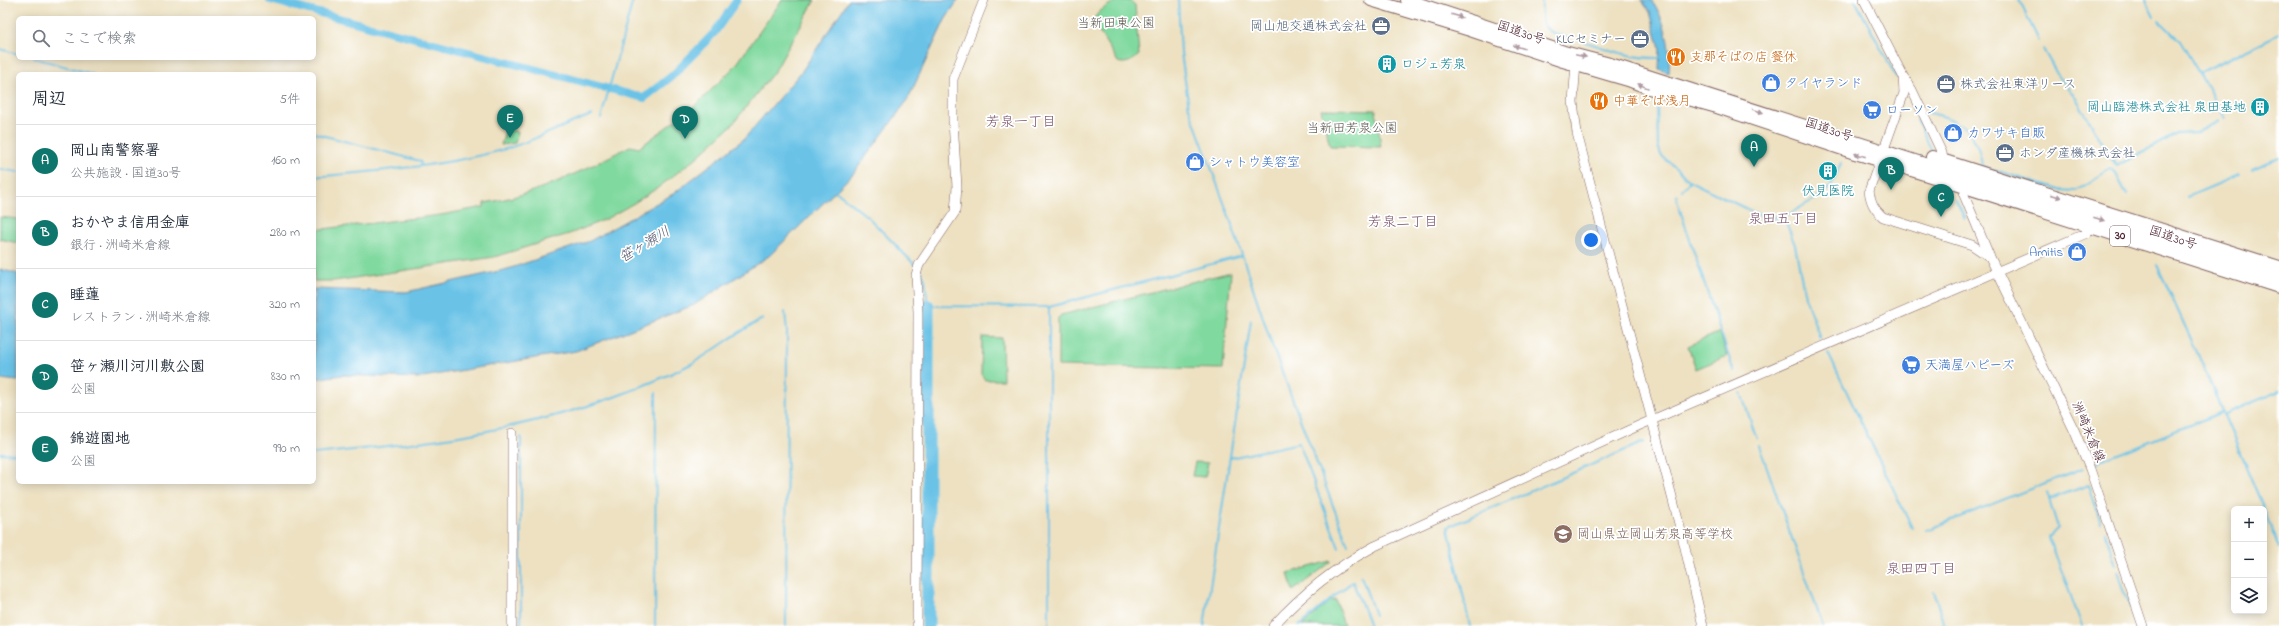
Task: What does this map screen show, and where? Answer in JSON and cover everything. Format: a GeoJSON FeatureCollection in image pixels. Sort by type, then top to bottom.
{"type":"FeatureCollection","features":[{"type":"Feature","properties":{"kind":"highway","name":"国道30号"},"geometry":{"type":"LineString","coordinates":[[1371,0],[1716,107],[1882,155]]}},
{"type":"Feature","properties":{"kind":"highway","name":"国道30号"},"geometry":{"type":"LineString","coordinates":[[1407,0],[1564,52],[1610,64],[1882,155],[2263,277],[2279,287]]}},
{"type":"Feature","properties":{"kind":"highway"},"geometry":{"type":"LineString","coordinates":[[2279,267],[1901,147],[1882,155],[1899,174],[2279,294]]}},
{"type":"Feature","properties":{"kind":"highway","name":"国道30号"},"geometry":{"type":"LineString","coordinates":[[2263,277],[2279,277]]}},
{"type":"Feature","properties":{"kind":"street"},"geometry":{"type":"LineString","coordinates":[[917,626],[918,312],[916,275],[919,265],[955,212],[957,187],[953,121],[953,79],[984,0]]}},
{"type":"Feature","properties":{"kind":"street"},"geometry":{"type":"LineString","coordinates":[[1864,0],[1904,78],[1912,90],[1942,153],[1943,160]]}},
{"type":"Feature","properties":{"kind":"street"},"geometry":{"type":"LineString","coordinates":[[1576,64],[1573,102],[1577,133],[1682,535],[1703,626]]}},
{"type":"Feature","properties":{"kind":"street"},"geometry":{"type":"LineString","coordinates":[[1904,78],[1904,93],[1869,191],[1875,210],[1883,217],[1972,245],[1990,257]]}},
{"type":"Feature","properties":{"kind":"street","name":"洲崎米倉線"},"geometry":{"type":"LineString","coordinates":[[1964,194],[1996,271],[2064,407],[2085,457],[2143,626]]}},
{"type":"Feature","properties":{"kind":"street"},"geometry":{"type":"LineString","coordinates":[[1273,626],[1319,582],[1337,568],[1375,546],[1651,421],[2087,233]]}},
{"type":"Feature","properties":{"kind":"street"},"geometry":{"type":"LineString","coordinates":[[512,433],[512,626]]}},
{"type":"Feature","properties":{"kind":"green space"},"geometry":{"type":"Polygon","coordinates":[[[782,0],[815,0],[776,69],[732,125],[696,158],[659,187],[606,219],[572,233],[494,257],[334,281],[316,281],[316,230],[441,215],[484,207],[484,203],[522,194],[559,181],[630,146],[639,148],[697,104],[736,65],[782,0]]]}},
{"type":"Feature","properties":{"kind":"green space","name":"当新田東公園"},"geometry":{"type":"Polygon","coordinates":[[[1119,0],[1131,1],[1135,5],[1139,55],[1132,61],[1126,63],[1118,62],[1093,22],[1094,18],[1100,11],[1119,0]]]}},
{"type":"Feature","properties":{"kind":"green space","name":"当新田芳泉公園"},"geometry":{"type":"Polygon","coordinates":[[[1321,109],[1376,110],[1381,147],[1330,146],[1321,109]]]}},
{"type":"Feature","properties":{"kind":"green space"},"geometry":{"type":"Polygon","coordinates":[[[506,129],[518,132],[515,143],[501,145],[506,129]]]}},
{"type":"Feature","properties":{"kind":"green space"},"geometry":{"type":"Polygon","coordinates":[[[0,217],[16,219],[16,243],[0,239],[0,217]]]}},
{"type":"Feature","properties":{"kind":"green space"},"geometry":{"type":"Polygon","coordinates":[[[1231,272],[1223,369],[1058,366],[1058,318],[1061,315],[1231,272]]]}},
{"type":"Feature","properties":{"kind":"green space"},"geometry":{"type":"Polygon","coordinates":[[[1720,332],[1727,356],[1696,369],[1688,346],[1720,332]]]}},
{"type":"Feature","properties":{"kind":"green space"},"geometry":{"type":"Polygon","coordinates":[[[982,337],[1002,338],[1003,380],[985,380],[981,374],[982,337]]]}},
{"type":"Feature","properties":{"kind":"green space"},"geometry":{"type":"Polygon","coordinates":[[[1195,462],[1208,463],[1205,477],[1192,476],[1195,462]]]}},
{"type":"Feature","properties":{"kind":"green space"},"geometry":{"type":"Polygon","coordinates":[[[1331,562],[1293,591],[1288,573],[1331,562]]]}},
{"type":"Feature","properties":{"kind":"green space"},"geometry":{"type":"Polygon","coordinates":[[[1336,600],[1344,626],[1302,626],[1330,601],[1336,600]]]}},
{"type":"Feature","properties":{"kind":"water","name":"笹ヶ瀬川"},"geometry":{"type":"Polygon","coordinates":[[[849,0],[958,0],[945,20],[907,101],[853,174],[769,256],[694,305],[576,351],[417,378],[342,375],[316,379],[316,289],[406,292],[508,269],[590,241],[673,194],[744,139],[802,71],[849,0]]]}},
{"type":"Feature","properties":{"kind":"water"},"geometry":{"type":"Polygon","coordinates":[[[1641,0],[1652,0],[1661,17],[1668,44],[1669,73],[1659,69],[1660,48],[1650,12],[1641,0]]]}},
{"type":"Feature","properties":{"kind":"water"},"geometry":{"type":"Polygon","coordinates":[[[0,269],[16,273],[16,381],[0,379],[0,269]]]}},
{"type":"Feature","properties":{"kind":"waterway"},"geometry":{"type":"LineString","coordinates":[[270,0],[644,98],[672,76],[714,33],[737,0]]}},
{"type":"Feature","properties":{"kind":"waterway"},"geometry":{"type":"LineString","coordinates":[[601,118],[633,0]]}},
{"type":"Feature","properties":{"kind":"waterway"},"geometry":{"type":"LineString","coordinates":[[1178,0],[1181,53],[1189,108],[1230,219],[1273,348],[1348,545]]}},
{"type":"Feature","properties":{"kind":"waterway"},"geometry":{"type":"LineString","coordinates":[[1542,0],[1542,17],[1545,27],[1553,33],[1569,38]]}},
{"type":"Feature","properties":{"kind":"waterway"},"geometry":{"type":"LineString","coordinates":[[1855,0],[1896,77]]}},
{"type":"Feature","properties":{"kind":"waterway"},"geometry":{"type":"LineString","coordinates":[[2019,0],[2039,41]]}},
{"type":"Feature","properties":{"kind":"waterway"},"geometry":{"type":"LineString","coordinates":[[2146,0],[2154,16]]}},
{"type":"Feature","properties":{"kind":"waterway"},"geometry":{"type":"LineString","coordinates":[[2159,20],[2180,41],[2199,73]]}},
{"type":"Feature","properties":{"kind":"waterway"},"geometry":{"type":"LineString","coordinates":[[2224,119],[2225,118],[2199,73],[2279,34]]}},
{"type":"Feature","properties":{"kind":"waterway"},"geometry":{"type":"LineString","coordinates":[[1583,41],[1612,51],[1641,57],[1661,58]]}},
{"type":"Feature","properties":{"kind":"waterway"},"geometry":{"type":"LineString","coordinates":[[0,49],[16,53]]}},
{"type":"Feature","properties":{"kind":"waterway"},"geometry":{"type":"LineString","coordinates":[[2043,49],[2057,74],[2076,98],[2116,166],[2177,134],[2196,133],[2219,121]]}},
{"type":"Feature","properties":{"kind":"waterway"},"geometry":{"type":"LineString","coordinates":[[41,60],[86,72]]}},
{"type":"Feature","properties":{"kind":"waterway"},"geometry":{"type":"LineString","coordinates":[[1657,103],[1658,146],[1661,155],[1690,181],[1765,218],[1784,217],[1825,193],[1830,188],[1841,163]]}},
{"type":"Feature","properties":{"kind":"waterway"},"geometry":{"type":"LineString","coordinates":[[1928,113],[1949,119],[1966,129],[1976,144],[1980,154],[1982,166],[2059,190],[2076,191],[2110,169],[2117,176],[2127,195]]}},
{"type":"Feature","properties":{"kind":"waterway"},"geometry":{"type":"LineString","coordinates":[[316,177],[407,168],[476,156],[522,144],[592,115]]}},
{"type":"Feature","properties":{"kind":"waterway"},"geometry":{"type":"LineString","coordinates":[[1917,120],[1932,151]]}},
{"type":"Feature","properties":{"kind":"waterway"},"geometry":{"type":"LineString","coordinates":[[316,134],[420,161],[421,164]]}},
{"type":"Feature","properties":{"kind":"waterway"},"geometry":{"type":"LineString","coordinates":[[2252,169],[2279,158]]}},
{"type":"Feature","properties":{"kind":"waterway"},"geometry":{"type":"LineString","coordinates":[[0,169],[16,172]]}},
{"type":"Feature","properties":{"kind":"waterway"},"geometry":{"type":"LineString","coordinates":[[2187,197],[2239,175]]}},
{"type":"Feature","properties":{"kind":"waterway"},"geometry":{"type":"LineString","coordinates":[[1682,190],[1690,181]]}},
{"type":"Feature","properties":{"kind":"waterway"},"geometry":{"type":"LineString","coordinates":[[833,189],[869,218],[915,265]]}},
{"type":"Feature","properties":{"kind":"waterway"},"geometry":{"type":"LineString","coordinates":[[1677,195],[1676,198],[1734,372]]}},
{"type":"Feature","properties":{"kind":"waterway"},"geometry":{"type":"LineString","coordinates":[[1956,200],[1965,218]]}},
{"type":"Feature","properties":{"kind":"waterway"},"geometry":{"type":"LineString","coordinates":[[1784,217],[1795,245],[1805,297],[1820,338]]}},
{"type":"Feature","properties":{"kind":"waterway"},"geometry":{"type":"LineString","coordinates":[[921,271],[925,279],[928,306],[1049,307],[1242,256]]}},
{"type":"Feature","properties":{"kind":"waterway"},"geometry":{"type":"LineString","coordinates":[[2157,265],[2196,350],[2263,506]]}},
{"type":"Feature","properties":{"kind":"waterway"},"geometry":{"type":"LineString","coordinates":[[928,306],[928,626]]}},
{"type":"Feature","properties":{"kind":"waterway"},"geometry":{"type":"LineString","coordinates":[[1049,307],[1049,626]]}},
{"type":"Feature","properties":{"kind":"waterway"},"geometry":{"type":"LineString","coordinates":[[785,312],[787,331],[786,626]]}},
{"type":"Feature","properties":{"kind":"waterway"},"geometry":{"type":"LineString","coordinates":[[316,454],[399,445],[484,432],[567,412],[653,382],[691,364],[763,319]]}},
{"type":"Feature","properties":{"kind":"waterway"},"geometry":{"type":"LineString","coordinates":[[1204,626],[1251,320]]}},
{"type":"Feature","properties":{"kind":"waterway"},"geometry":{"type":"LineString","coordinates":[[1828,353],[1912,528]]}},
{"type":"Feature","properties":{"kind":"waterway"},"geometry":{"type":"LineString","coordinates":[[2223,415],[2279,391]]}},
{"type":"Feature","properties":{"kind":"waterway"},"geometry":{"type":"LineString","coordinates":[[655,626],[656,393]]}},
{"type":"Feature","properties":{"kind":"waterway"},"geometry":{"type":"LineString","coordinates":[[1741,393],[1757,439]]}},
{"type":"Feature","properties":{"kind":"waterway"},"geometry":{"type":"LineString","coordinates":[[2093,464],[2222,412]]}},
{"type":"Feature","properties":{"kind":"waterway"},"geometry":{"type":"LineString","coordinates":[[521,437],[521,626]]}},
{"type":"Feature","properties":{"kind":"waterway"},"geometry":{"type":"LineString","coordinates":[[1470,626],[1448,527],[1644,442]]}},
{"type":"Feature","properties":{"kind":"waterway"},"geometry":{"type":"LineString","coordinates":[[1230,458],[1299,443],[1339,548]]}},
{"type":"Feature","properties":{"kind":"waterway"},"geometry":{"type":"LineString","coordinates":[[1759,445],[1823,626]]}},
{"type":"Feature","properties":{"kind":"waterway"},"geometry":{"type":"LineString","coordinates":[[0,453],[16,454]]}},
{"type":"Feature","properties":{"kind":"waterway"},"geometry":{"type":"LineString","coordinates":[[1927,530],[2083,468]]}},
{"type":"Feature","properties":{"kind":"waterway"},"geometry":{"type":"LineString","coordinates":[[2050,499],[2089,485],[2101,523]]}},
{"type":"Feature","properties":{"kind":"waterway"},"geometry":{"type":"LineString","coordinates":[[2047,492],[2058,528],[2049,537],[2082,626]]}},
{"type":"Feature","properties":{"kind":"waterway"},"geometry":{"type":"LineString","coordinates":[[2267,518],[2279,548]]}},
{"type":"Feature","properties":{"kind":"waterway"},"geometry":{"type":"LineString","coordinates":[[2105,532],[2116,565]]}},
{"type":"Feature","properties":{"kind":"waterway"},"geometry":{"type":"LineString","coordinates":[[2118,572],[2137,626]]}},
{"type":"Feature","properties":{"kind":"waterway"},"geometry":{"type":"LineString","coordinates":[[1361,576],[1375,615]]}},
{"type":"Feature","properties":{"kind":"waterway"},"geometry":{"type":"LineString","coordinates":[[1299,626],[1353,581]]}},
{"type":"Feature","properties":{"kind":"waterway"},"geometry":{"type":"LineString","coordinates":[[1353,582],[1370,626]]}},
{"type":"Feature","properties":{"kind":"waterway"},"geometry":{"type":"LineString","coordinates":[[1934,591],[1944,626]]}},
{"type":"Feature","properties":{"kind":"place","name":"岡山旭交通株式会社"},"geometry":{"type":"Point","coordinates":[1381,26]}},
{"type":"Feature","properties":{"kind":"place","name":"KLCセミナー"},"geometry":{"type":"Point","coordinates":[1640,39]}},
{"type":"Feature","properties":{"kind":"place","name":"支那そばの店 餐休"},"geometry":{"type":"Point","coordinates":[1676,57]}},
{"type":"Feature","properties":{"kind":"place","name":"ロジェ芳泉"},"geometry":{"type":"Point","coordinates":[1387,64]}},
{"type":"Feature","properties":{"kind":"place","name":"タイヤランド"},"geometry":{"type":"Point","coordinates":[1771,83]}},
{"type":"Feature","properties":{"kind":"place","name":"株式会社東洋リース"},"geometry":{"type":"Point","coordinates":[1946,84]}},
{"type":"Feature","properties":{"kind":"place","name":"中華そば浅月"},"geometry":{"type":"Point","coordinates":[1599,101]}},
{"type":"Feature","properties":{"kind":"place","name":"岡山臨港株式会社 泉田基地"},"geometry":{"type":"Point","coordinates":[2260,107]}},
{"type":"Feature","properties":{"kind":"place","name":"ローソン"},"geometry":{"type":"Point","coordinates":[1872,110]}},
{"type":"Feature","properties":{"kind":"place","name":"カワサキ自販"},"geometry":{"type":"Point","coordinates":[1953,133]}},
{"type":"Feature","properties":{"kind":"place","name":"錦遊園地"},"geometry":{"type":"Point","coordinates":[510,138]}},
{"type":"Feature","properties":{"kind":"place","name":"笹ヶ瀬川河川敷公園"},"geometry":{"type":"Point","coordinates":[685,139]}},
{"type":"Feature","properties":{"kind":"place","name":"ホンダ産機株式会社"},"geometry":{"type":"Point","coordinates":[2005,153]}},
{"type":"Feature","properties":{"kind":"place","name":"シャトウ美容室"},"geometry":{"type":"Point","coordinates":[1195,162]}},
{"type":"Feature","properties":{"kind":"place","name":"岡山南警察署"},"geometry":{"type":"Point","coordinates":[1754,167]}},
{"type":"Feature","properties":{"kind":"place","name":"伏見医院"},"geometry":{"type":"Point","coordinates":[1828,171]}},
{"type":"Feature","properties":{"kind":"place","name":"おかやま信用金庫"},"geometry":{"type":"Point","coordinates":[1891,190]}},
{"type":"Feature","properties":{"kind":"place","name":"睡蓮"},"geometry":{"type":"Point","coordinates":[1941,217]}},
{"type":"Feature","properties":{"kind":"place","name":"Amitis"},"geometry":{"type":"Point","coordinates":[2077,252]}},
{"type":"Feature","properties":{"kind":"place","name":"天満屋ハピーズ"},"geometry":{"type":"Point","coordinates":[1911,365]}},
{"type":"Feature","properties":{"kind":"place","name":"岡山県立岡山芳泉高等学校"},"geometry":{"type":"Point","coordinates":[1563,534]}},
{"type":"Feature","properties":{"kind":"district","name":"芳泉一丁目"},"geometry":{"type":"Point","coordinates":[1021,122]}},
{"type":"Feature","properties":{"kind":"district","name":"泉田五丁目"},"geometry":{"type":"Point","coordinates":[1783,219]}},
{"type":"Feature","properties":{"kind":"district","name":"芳泉二丁目"},"geometry":{"type":"Point","coordinates":[1403,222]}},
{"type":"Feature","properties":{"kind":"district","name":"泉田四丁目"},"geometry":{"type":"Point","coordinates":[1921,569]}}]}
